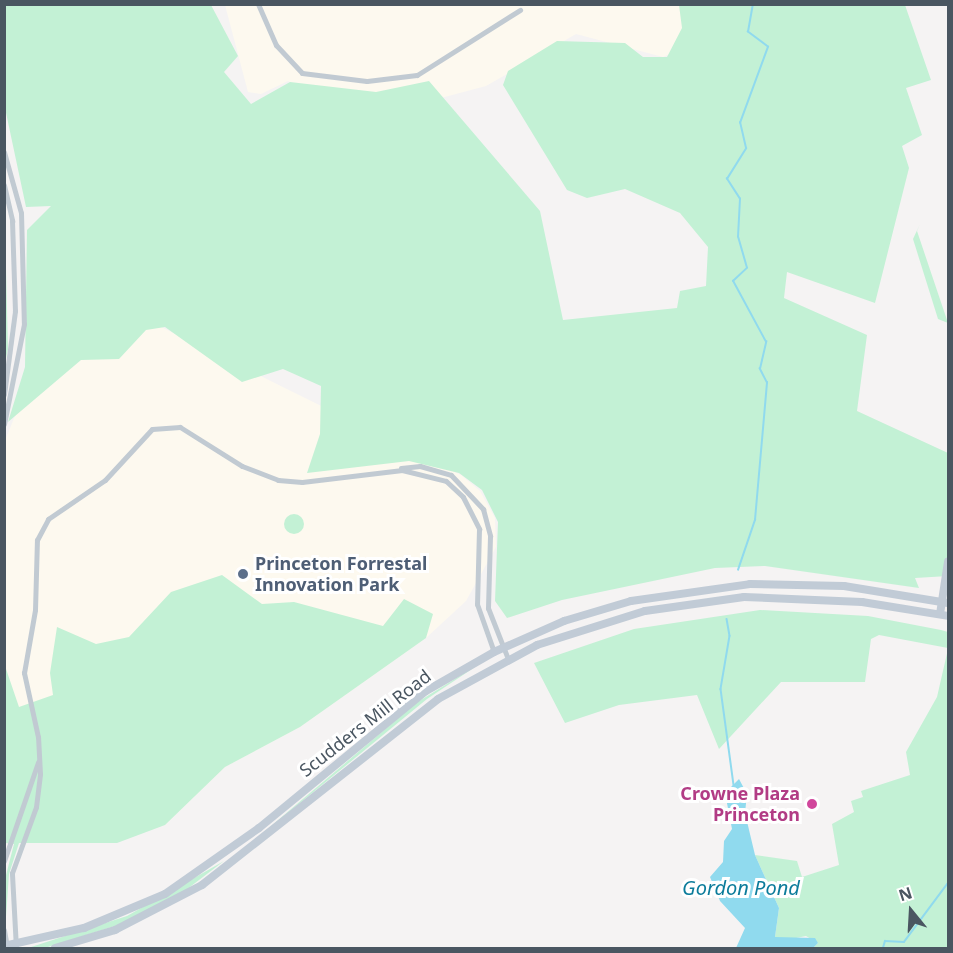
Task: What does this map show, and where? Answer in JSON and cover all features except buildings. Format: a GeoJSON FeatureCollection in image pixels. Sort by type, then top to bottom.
{"type":"FeatureCollection","features":[{"type":"Feature","properties":{"kind":"main road"},"geometry":{"type":"LineString","coordinates":[[944,615],[948,562]]}},
{"type":"Feature","properties":{"kind":"main road","name":"Scudders Mill Road"},"geometry":{"type":"LineString","coordinates":[[10,947],[84,928],[165,894],[251,834],[412,701],[503,647],[584,615],[720,587],[824,585],[945,603]]}},
{"type":"Feature","properties":{"kind":"main road","name":"Scudders Mill Road"},"geometry":{"type":"LineString","coordinates":[[55,948],[115,930],[202,885],[400,727],[508,659],[600,622],[719,599],[817,598],[944,615]]}},
{"type":"Feature","properties":{"kind":"street"},"geometry":{"type":"LineString","coordinates":[[258,4],[276,45],[302,73],[367,81],[417,75],[520,10]]}},
{"type":"Feature","properties":{"kind":"street"},"geometry":{"type":"LineString","coordinates":[[4,152],[21,213],[24,324],[20,366],[4,424]]}},
{"type":"Feature","properties":{"kind":"street"},"geometry":{"type":"LineString","coordinates":[[4,185],[12,221],[15,311],[4,394]]}},
{"type":"Feature","properties":{"kind":"street"},"geometry":{"type":"LineString","coordinates":[[10,947],[14,917],[12,873],[34,814],[40,755],[24,673],[35,610],[37,540],[48,519],[105,480],[147,433],[164,425],[180,427],[242,466],[278,480],[302,482],[390,470],[437,469],[459,480],[480,503],[490,536],[488,608],[508,659]]}},
{"type":"Feature","properties":{"kind":"street"},"geometry":{"type":"LineString","coordinates":[[390,470],[425,472],[446,481],[474,513],[481,540],[478,609],[494,652]]}},
{"type":"Feature","properties":{"kind":"street"},"geometry":{"type":"LineString","coordinates":[[4,861],[24,811],[40,755]]}},
{"type":"Feature","properties":{"kind":"street"},"geometry":{"type":"LineString","coordinates":[[24,811],[34,814]]}},
{"type":"Feature","properties":{"kind":"street"},"geometry":{"type":"LineString","coordinates":[[4,930],[10,947]]}},
{"type":"Feature","properties":{"kind":"shaded area"},"geometry":{"type":"Polygon","coordinates":[[[680,4],[692,25],[672,53],[663,57],[576,34],[486,86],[441,98],[300,87],[288,81],[261,94],[248,92],[225,5],[680,4]]]}},
{"type":"Feature","properties":{"kind":"shaded area","name":"Princeton Forrestal Innovation Park"},"geometry":{"type":"Polygon","coordinates":[[[145,319],[461,475],[480,491],[495,518],[496,547],[466,601],[426,638],[300,727],[225,767],[165,825],[5,843],[4,443],[29,381],[145,319]]]}},
{"type":"Feature","properties":{"kind":"green space"},"geometry":{"type":"Polygon","coordinates":[[[4,5],[211,5],[238,56],[224,72],[251,104],[290,82],[376,92],[429,81],[540,211],[563,320],[677,308],[680,291],[706,286],[708,247],[680,213],[625,189],[587,198],[567,190],[503,85],[508,71],[557,41],[625,43],[643,57],[667,57],[682,28],[679,5],[905,5],[931,80],[906,88],[922,135],[902,146],[909,168],[875,303],[787,272],[784,298],[867,335],[857,411],[948,453],[948,576],[915,578],[919,588],[765,566],[715,568],[562,600],[507,618],[495,601],[498,522],[482,490],[459,473],[409,461],[307,473],[320,434],[321,386],[283,369],[242,382],[165,327],[146,330],[119,359],[81,360],[8,422],[25,367],[27,230],[51,206],[26,207],[5,108],[4,5]]]}},
{"type":"Feature","properties":{"kind":"green space"},"geometry":{"type":"Polygon","coordinates":[[[920,224],[917,231],[948,323],[938,319],[913,239],[920,224]]]}},
{"type":"Feature","properties":{"kind":"green space"},"geometry":{"type":"Polygon","coordinates":[[[5,227],[8,349],[5,363],[5,227]]]}},
{"type":"Feature","properties":{"kind":"green space"},"geometry":{"type":"Polygon","coordinates":[[[294,514],[301,517],[304,524],[301,531],[294,534],[287,531],[284,524],[287,517],[294,514]]]}},
{"type":"Feature","properties":{"kind":"green space"},"geometry":{"type":"Polygon","coordinates":[[[222,575],[262,604],[294,602],[383,626],[404,599],[433,614],[426,638],[300,727],[225,767],[165,825],[117,843],[19,843],[9,874],[6,917],[5,879],[14,844],[5,843],[4,663],[19,707],[53,695],[50,673],[57,627],[96,644],[129,637],[171,592],[222,575]]]}},
{"type":"Feature","properties":{"kind":"green space"},"geometry":{"type":"Polygon","coordinates":[[[760,610],[868,616],[941,630],[948,632],[948,648],[879,635],[871,639],[865,682],[781,682],[719,749],[697,695],[619,705],[565,723],[534,663],[634,629],[760,610]]]}},
{"type":"Feature","properties":{"kind":"green space"},"geometry":{"type":"Polygon","coordinates":[[[948,649],[948,948],[813,948],[818,943],[806,936],[781,941],[775,937],[779,908],[755,855],[797,861],[802,877],[839,865],[832,824],[854,812],[851,801],[863,797],[861,791],[910,775],[906,752],[937,697],[948,649]]]}},
{"type":"Feature","properties":{"kind":"green space"},"geometry":{"type":"Polygon","coordinates":[[[484,661],[427,699],[244,849],[416,703],[484,661]]]}},
{"type":"Feature","properties":{"kind":"green space"},"geometry":{"type":"Polygon","coordinates":[[[224,861],[178,896],[121,924],[48,947],[28,948],[127,916],[224,861]]]}},
{"type":"Feature","properties":{"kind":"water","name":"Gordon Pond"},"geometry":{"type":"Polygon","coordinates":[[[739,779],[747,794],[745,813],[755,855],[779,908],[775,937],[815,938],[818,943],[813,948],[736,948],[745,928],[720,901],[710,877],[723,862],[724,841],[732,829],[725,793],[739,779]]]}},
{"type":"Feature","properties":{"kind":"waterway"},"geometry":{"type":"LineString","coordinates":[[738,570],[755,520],[767,383],[760,369],[766,342],[733,281],[747,268],[738,237],[740,199],[727,179],[746,148],[740,123],[768,47],[748,32],[753,4]]}},
{"type":"Feature","properties":{"kind":"waterway"},"geometry":{"type":"LineString","coordinates":[[727,619],[730,636],[721,689],[734,785]]}},
{"type":"Feature","properties":{"kind":"waterway"},"geometry":{"type":"LineString","coordinates":[[883,948],[885,941],[904,942],[948,883]]}},
{"type":"Feature","properties":{"kind":"place","name":"Princeton Forrestal Innovation Park"},"geometry":{"type":"Point","coordinates":[243,574]}},
{"type":"Feature","properties":{"kind":"place","name":"Crowne Plaza Princeton"},"geometry":{"type":"Point","coordinates":[812,804]}}]}
